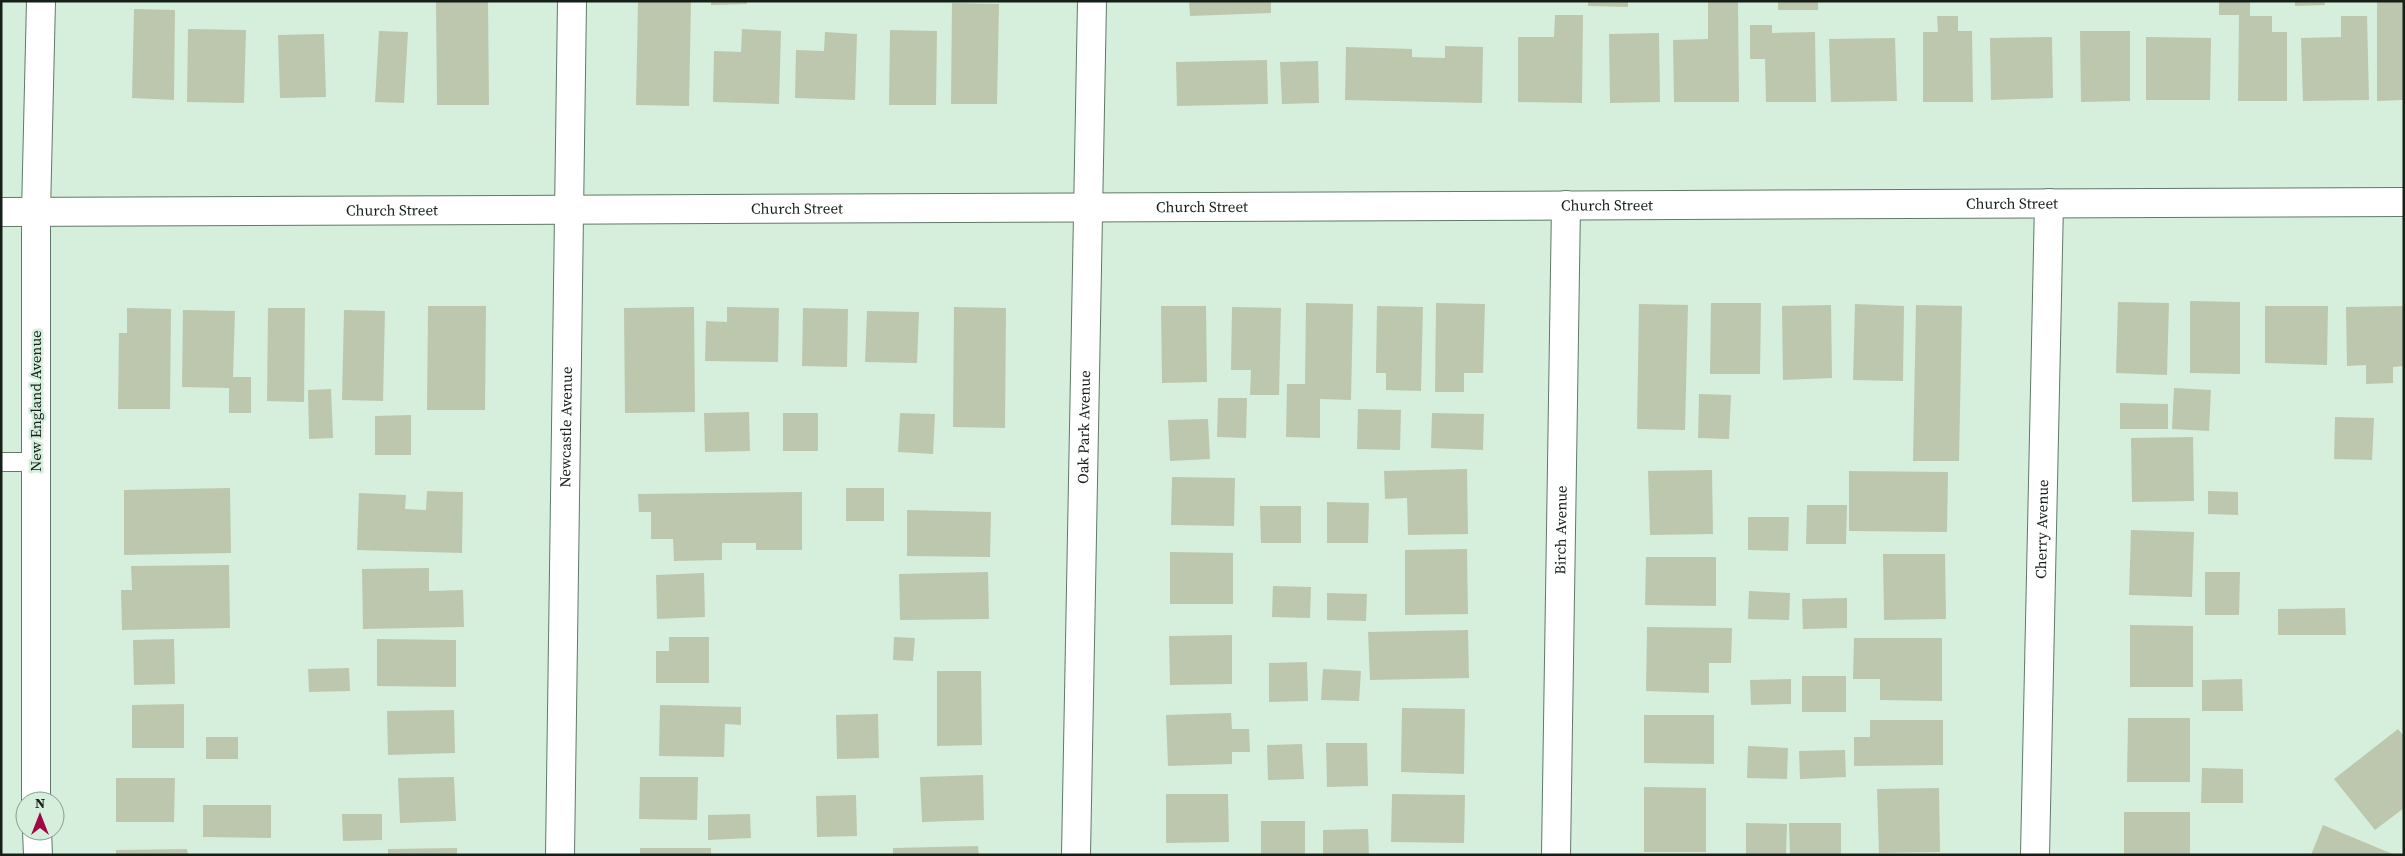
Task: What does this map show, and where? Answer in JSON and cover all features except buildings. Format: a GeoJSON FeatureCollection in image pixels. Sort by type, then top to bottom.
{"type":"FeatureCollection","features":[{"type":"Feature","properties":{"kind":"street","name":"New England Avenue"},"geometry":{"type":"LineString","coordinates":[[36,791],[36,212],[40,1]]}},
{"type":"Feature","properties":{"kind":"street","name":"Newcastle Avenue"},"geometry":{"type":"LineString","coordinates":[[560,855],[572,1]]}},
{"type":"Feature","properties":{"kind":"street","name":"Oak Park Avenue"},"geometry":{"type":"LineString","coordinates":[[1076,855],[1092,1]]}},
{"type":"Feature","properties":{"kind":"street","name":"Church Street"},"geometry":{"type":"LineString","coordinates":[[1,212],[2404,202]]}},
{"type":"Feature","properties":{"kind":"street","name":"Cherry Avenue"},"geometry":{"type":"LineString","coordinates":[[2035,855],[2048,203]]}},
{"type":"Feature","properties":{"kind":"street","name":"Birch Avenue"},"geometry":{"type":"LineString","coordinates":[[1556,855],[1566,205]]}},
{"type":"Feature","properties":{"kind":"street"},"geometry":{"type":"LineString","coordinates":[[37,841],[38,855]]}},
{"type":"Feature","properties":{"kind":"lane"},"geometry":{"type":"LineString","coordinates":[[1,462],[36,462]]}}]}
